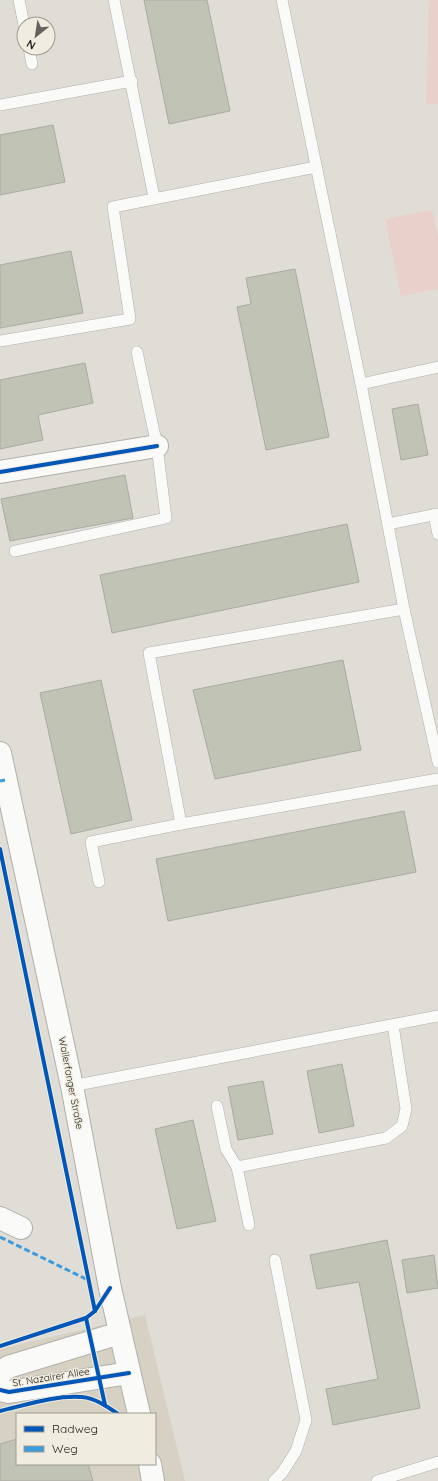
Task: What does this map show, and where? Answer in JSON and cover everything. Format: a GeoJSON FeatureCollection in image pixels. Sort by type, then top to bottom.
{"type":"FeatureCollection","features":[{"type":"Feature","properties":{"kind":"main road"},"geometry":{"type":"LineString","coordinates":[[0,472],[157,446]]}},
{"type":"Feature","properties":{"kind":"main road","name":"Wallerfanger Straße"},"geometry":{"type":"LineString","coordinates":[[0,753],[72,1086],[120,1333],[139,1413]]}},
{"type":"Feature","properties":{"kind":"main road"},"geometry":{"type":"LineString","coordinates":[[0,1218],[21,1228]]}},
{"type":"Feature","properties":{"kind":"main road","name":"St. Nazairer Allee"},"geometry":{"type":"LineString","coordinates":[[0,1374],[8,1368],[120,1333]]}},
{"type":"Feature","properties":{"kind":"main road","name":"St. Nazairer Allee"},"geometry":{"type":"LineString","coordinates":[[0,1390],[9,1392],[129,1373]]}},
{"type":"Feature","properties":{"kind":"main road"},"geometry":{"type":"LineString","coordinates":[[150,1465],[153,1481]]}},
{"type":"Feature","properties":{"kind":"lane"},"geometry":{"type":"LineString","coordinates":[[19,0],[22,16]]}},
{"type":"Feature","properties":{"kind":"lane"},"geometry":{"type":"LineString","coordinates":[[114,0],[132,81],[154,197]]}},
{"type":"Feature","properties":{"kind":"lane"},"geometry":{"type":"LineString","coordinates":[[282,0],[361,384],[404,609],[438,762]]}},
{"type":"Feature","properties":{"kind":"lane"},"geometry":{"type":"LineString","coordinates":[[30,56],[32,64]]}},
{"type":"Feature","properties":{"kind":"lane"},"geometry":{"type":"LineString","coordinates":[[0,105],[132,81]]}},
{"type":"Feature","properties":{"kind":"lane"},"geometry":{"type":"LineString","coordinates":[[0,341],[130,319],[113,207],[154,197],[316,167]]}},
{"type":"Feature","properties":{"kind":"lane"},"geometry":{"type":"LineString","coordinates":[[15,551],[166,518],[157,446],[137,352]]}},
{"type":"Feature","properties":{"kind":"lane"},"geometry":{"type":"LineString","coordinates":[[361,384],[438,368]]}},
{"type":"Feature","properties":{"kind":"lane"},"geometry":{"type":"LineString","coordinates":[[388,524],[436,514],[438,534]]}},
{"type":"Feature","properties":{"kind":"lane"},"geometry":{"type":"LineString","coordinates":[[181,824],[149,653],[404,609]]}},
{"type":"Feature","properties":{"kind":"lane"},"geometry":{"type":"LineString","coordinates":[[99,882],[90,842],[181,824],[438,779]]}},
{"type":"Feature","properties":{"kind":"lane"},"geometry":{"type":"LineString","coordinates":[[0,785],[35,944],[43,952]]}},
{"type":"Feature","properties":{"kind":"lane"},"geometry":{"type":"LineString","coordinates":[[72,1086],[438,1016]]}},
{"type":"Feature","properties":{"kind":"lane"},"geometry":{"type":"LineString","coordinates":[[237,1167],[386,1138],[402,1126],[406,1109],[393,1025]]}},
{"type":"Feature","properties":{"kind":"lane"},"geometry":{"type":"LineString","coordinates":[[217,1106],[226,1149],[237,1167],[249,1225]]}},
{"type":"Feature","properties":{"kind":"lane"},"geometry":{"type":"LineString","coordinates":[[274,1260],[306,1420],[296,1452],[282,1473],[274,1481]]}},
{"type":"Feature","properties":{"kind":"lane"},"geometry":{"type":"LineString","coordinates":[[377,1481],[438,1462]]}},
{"type":"Feature","properties":{"kind":"shaded area"},"geometry":{"type":"Polygon","coordinates":[[[429,0],[438,0],[438,104],[426,104],[429,0]]]}},
{"type":"Feature","properties":{"kind":"shaded area"},"geometry":{"type":"Polygon","coordinates":[[[432,210],[438,238],[438,289],[401,296],[385,219],[432,210]]]}},
{"type":"Feature","properties":{"kind":"shaded area"},"geometry":{"type":"Polygon","coordinates":[[[145,1315],[185,1481],[0,1481],[0,1349],[145,1315]]]}},
{"type":"Feature","properties":{"kind":"building"},"geometry":{"type":"Polygon","coordinates":[[[144,0],[207,0],[230,111],[169,124],[144,0]]]}},
{"type":"Feature","properties":{"kind":"building"},"geometry":{"type":"Polygon","coordinates":[[[53,125],[65,182],[0,195],[0,135],[53,125]]]}},
{"type":"Feature","properties":{"kind":"building"},"geometry":{"type":"Polygon","coordinates":[[[71,251],[83,313],[0,328],[0,265],[71,251]]]}},
{"type":"Feature","properties":{"kind":"building"},"geometry":{"type":"Polygon","coordinates":[[[295,269],[329,437],[266,450],[237,307],[251,304],[246,278],[295,269]]]}},
{"type":"Feature","properties":{"kind":"building"},"geometry":{"type":"Polygon","coordinates":[[[85,363],[93,403],[38,415],[43,440],[0,449],[0,380],[85,363]]]}},
{"type":"Feature","properties":{"kind":"building"},"geometry":{"type":"Polygon","coordinates":[[[418,404],[428,455],[401,460],[392,409],[418,404]]]}},
{"type":"Feature","properties":{"kind":"building"},"geometry":{"type":"Polygon","coordinates":[[[125,475],[133,518],[10,541],[1,499],[125,475]]]}},
{"type":"Feature","properties":{"kind":"building"},"geometry":{"type":"Polygon","coordinates":[[[347,524],[359,582],[112,633],[100,575],[347,524]]]}},
{"type":"Feature","properties":{"kind":"building"},"geometry":{"type":"Polygon","coordinates":[[[343,660],[361,750],[215,779],[193,690],[343,660]]]}},
{"type":"Feature","properties":{"kind":"building"},"geometry":{"type":"Polygon","coordinates":[[[101,680],[132,820],[71,834],[40,693],[101,680]]]}},
{"type":"Feature","properties":{"kind":"building"},"geometry":{"type":"Polygon","coordinates":[[[404,811],[416,872],[168,921],[156,859],[404,811]]]}},
{"type":"Feature","properties":{"kind":"building"},"geometry":{"type":"Polygon","coordinates":[[[342,1064],[354,1126],[319,1133],[307,1071],[342,1064]]]}},
{"type":"Feature","properties":{"kind":"building"},"geometry":{"type":"Polygon","coordinates":[[[263,1081],[273,1134],[238,1140],[228,1087],[263,1081]]]}},
{"type":"Feature","properties":{"kind":"building"},"geometry":{"type":"Polygon","coordinates":[[[193,1120],[216,1221],[177,1229],[155,1129],[193,1120]]]}},
{"type":"Feature","properties":{"kind":"building"},"geometry":{"type":"Polygon","coordinates":[[[387,1240],[420,1408],[333,1425],[326,1389],[378,1379],[359,1282],[317,1289],[310,1255],[387,1240]]]}},
{"type":"Feature","properties":{"kind":"building"},"geometry":{"type":"Polygon","coordinates":[[[434,1255],[438,1288],[407,1293],[402,1260],[434,1255]]]}},
{"type":"Feature","properties":{"kind":"building"},"geometry":{"type":"Polygon","coordinates":[[[16,1439],[16,1465],[88,1465],[93,1481],[0,1481],[0,1444],[16,1439]]]}},
{"type":"Feature","properties":{"kind":"marked path"},"geometry":{"type":"LineString","coordinates":[[0,781],[5,780]]}},
{"type":"Feature","properties":{"kind":"marked path"},"geometry":{"type":"LineString","coordinates":[[0,1237],[88,1280]]}},
{"type":"Feature","properties":{"kind":"cycle path"},"geometry":{"type":"LineString","coordinates":[[0,472],[157,446]]}},
{"type":"Feature","properties":{"kind":"cycle path"},"geometry":{"type":"LineString","coordinates":[[0,849],[95,1311]]}},
{"type":"Feature","properties":{"kind":"cycle path"},"geometry":{"type":"LineString","coordinates":[[0,1346],[86,1318],[95,1311],[110,1288]]}},
{"type":"Feature","properties":{"kind":"cycle path"},"geometry":{"type":"LineString","coordinates":[[86,1318],[105,1405]]}},
{"type":"Feature","properties":{"kind":"cycle path"},"geometry":{"type":"LineString","coordinates":[[0,1390],[9,1392],[129,1373]]}},
{"type":"Feature","properties":{"kind":"cycle path"},"geometry":{"type":"LineString","coordinates":[[0,1411],[51,1399],[82,1397],[96,1401],[116,1413]]}}]}
